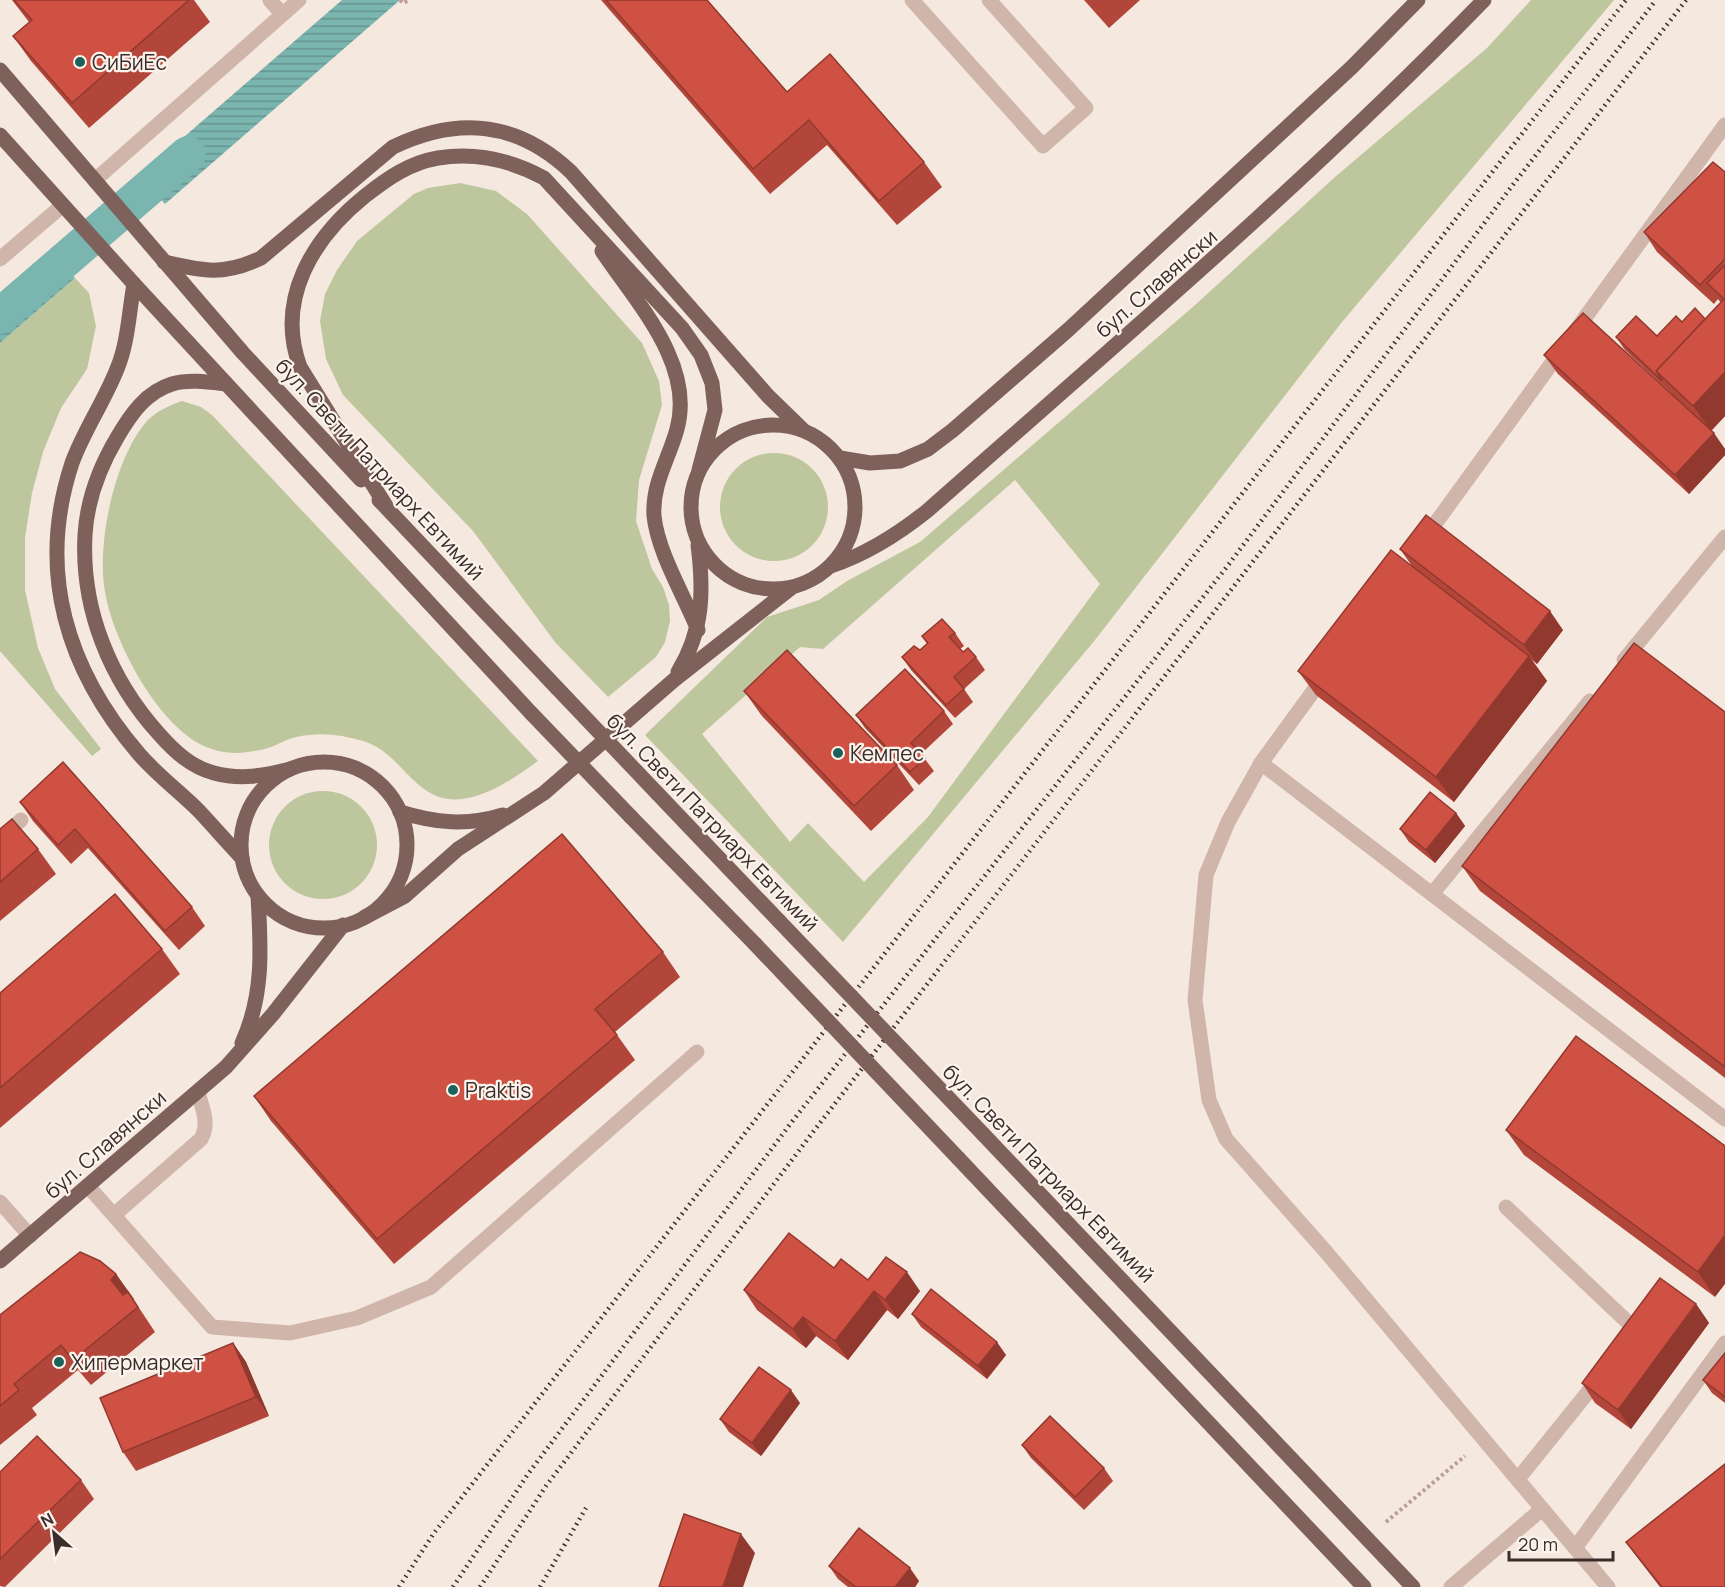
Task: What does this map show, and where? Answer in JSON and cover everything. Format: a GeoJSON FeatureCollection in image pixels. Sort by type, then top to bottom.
{"type":"FeatureCollection","features":[{"type":"Feature","properties":{"kind":"main road","name":"бул. Славянски"},"geometry":{"type":"LineString","coordinates":[[840,458],[870,463],[900,461],[928,449],[947,435],[1077,322],[1352,67],[1418,0]]}},
{"type":"Feature","properties":{"kind":"main road","name":"бул. Славянски"},"geometry":{"type":"LineString","coordinates":[[831,566],[855,558],[894,536],[927,511],[1251,227],[1422,64],[1484,0]]}},
{"type":"Feature","properties":{"kind":"main road","name":"бул. Свети Патриарх Евтимий"},"geometry":{"type":"LineString","coordinates":[[0,70],[243,353],[557,688],[1413,1587]]}},
{"type":"Feature","properties":{"kind":"main road"},"geometry":{"type":"LineString","coordinates":[[164,262],[221,272],[241,267],[261,258],[393,147],[439,129],[464,127],[503,133],[542,148],[571,172],[768,396],[803,430],[823,442],[840,458],[850,477],[856,508],[849,540],[831,566],[816,578],[791,588],[674,680],[544,793],[458,849],[405,896],[365,917],[343,925],[312,927],[297,923],[282,917],[258,896],[250,884],[242,858],[244,822],[251,805],[274,778],[290,769]]}},
{"type":"Feature","properties":{"kind":"main road"},"geometry":{"type":"LineString","coordinates":[[0,135],[122,271],[531,713],[755,944],[1364,1587]]}},
{"type":"Feature","properties":{"kind":"main road"},"geometry":{"type":"LineString","coordinates":[[386,506],[308,382],[294,349],[291,330],[294,298],[312,253],[334,224],[390,176],[413,164],[437,158],[485,157],[528,169],[544,178],[682,328],[708,369],[714,394],[715,410],[691,498],[692,526],[697,540],[712,564],[735,581],[762,589],[791,588]]}},
{"type":"Feature","properties":{"kind":"main road"},"geometry":{"type":"LineString","coordinates":[[573,209],[660,337],[678,374],[682,406],[672,447],[656,484],[654,516],[662,546],[698,630]]}},
{"type":"Feature","properties":{"kind":"main road"},"geometry":{"type":"LineString","coordinates":[[134,284],[118,368],[87,426],[65,488],[57,546],[59,596],[65,624],[80,664],[110,716],[141,756],[198,811],[242,858]]}},
{"type":"Feature","properties":{"kind":"main road"},"geometry":{"type":"LineString","coordinates":[[226,384],[205,381],[172,384],[149,395],[133,411],[107,454],[90,504],[85,554],[90,600],[101,640],[121,685],[146,720],[178,754],[213,772],[237,777],[263,776],[323,762],[355,768],[382,785],[400,812],[407,847],[402,871],[384,902],[365,917]]}},
{"type":"Feature","properties":{"kind":"main road"},"geometry":{"type":"LineString","coordinates":[[699,470],[714,450],[746,429],[769,425],[803,430]]}},
{"type":"Feature","properties":{"kind":"main road"},"geometry":{"type":"LineString","coordinates":[[674,680],[698,630],[703,595],[697,540]]}},
{"type":"Feature","properties":{"kind":"main road"},"geometry":{"type":"LineString","coordinates":[[400,812],[434,821],[455,823],[488,819],[517,810]]}},
{"type":"Feature","properties":{"kind":"main road","name":"бул. Славянски"},"geometry":{"type":"LineString","coordinates":[[236,1056],[253,1016],[261,975],[258,896]]}},
{"type":"Feature","properties":{"kind":"main road","name":"бул. Славянски"},"geometry":{"type":"LineString","coordinates":[[0,1261],[198,1092],[236,1056],[343,925]]}},
{"type":"Feature","properties":{"kind":"street"},"geometry":{"type":"LineString","coordinates":[[270,0],[282,14]]}},
{"type":"Feature","properties":{"kind":"street"},"geometry":{"type":"LineString","coordinates":[[95,180],[299,0]]}},
{"type":"Feature","properties":{"kind":"street"},"geometry":{"type":"LineString","coordinates":[[912,0],[1042,146],[1086,108],[989,0]]}},
{"type":"Feature","properties":{"kind":"street"},"geometry":{"type":"LineString","coordinates":[[1416,550],[1725,124]]}},
{"type":"Feature","properties":{"kind":"street"},"geometry":{"type":"LineString","coordinates":[[0,259],[63,205]]}},
{"type":"Feature","properties":{"kind":"street"},"geometry":{"type":"LineString","coordinates":[[1612,674],[1725,537]]}},
{"type":"Feature","properties":{"kind":"street"},"geometry":{"type":"LineString","coordinates":[[1331,667],[1261,763],[1228,822],[1206,875],[1195,1000],[1209,1100],[1226,1139],[1608,1587]]}},
{"type":"Feature","properties":{"kind":"street"},"geometry":{"type":"LineString","coordinates":[[1432,894],[1597,692]]}},
{"type":"Feature","properties":{"kind":"street"},"geometry":{"type":"LineString","coordinates":[[1261,763],[1725,1119]]}},
{"type":"Feature","properties":{"kind":"street"},"geometry":{"type":"LineString","coordinates":[[0,838],[21,820]]}},
{"type":"Feature","properties":{"kind":"street"},"geometry":{"type":"LineString","coordinates":[[88,1186],[212,1327],[290,1333],[357,1318],[430,1287],[697,1052]]}},
{"type":"Feature","properties":{"kind":"street"},"geometry":{"type":"LineString","coordinates":[[115,1214],[201,1139],[206,1130],[206,1120],[198,1092]]}},
{"type":"Feature","properties":{"kind":"street"},"geometry":{"type":"LineString","coordinates":[[0,1202],[30,1236]]}},
{"type":"Feature","properties":{"kind":"street"},"geometry":{"type":"LineString","coordinates":[[1506,1207],[1637,1331],[1622,1350]]}},
{"type":"Feature","properties":{"kind":"street"},"geometry":{"type":"LineString","coordinates":[[1575,1548],[1725,1343]]}},
{"type":"Feature","properties":{"kind":"street"},"geometry":{"type":"LineString","coordinates":[[1518,1479],[1607,1368]]}},
{"type":"Feature","properties":{"kind":"street"},"geometry":{"type":"LineString","coordinates":[[1451,1587],[1542,1509]]}},
{"type":"Feature","properties":{"kind":"path"},"geometry":{"type":"LineString","coordinates":[[402,2],[409,0]]}},
{"type":"Feature","properties":{"kind":"path"},"geometry":{"type":"LineString","coordinates":[[1385,1524],[1484,1440]]}},
{"type":"Feature","properties":{"kind":"green space"},"geometry":{"type":"Polygon","coordinates":[[[1531,0],[1614,0],[1342,322],[1095,640],[843,942],[645,735],[767,617],[819,600],[847,581],[920,542],[1194,306],[1335,177],[1487,48],[1531,0]],[[1015,480],[823,649],[800,647],[702,734],[790,842],[808,823],[864,882],[928,817],[1100,584],[1015,480]]]}},
{"type":"Feature","properties":{"kind":"green space"},"geometry":{"type":"Polygon","coordinates":[[[460,183],[496,191],[527,214],[642,343],[659,381],[662,405],[639,480],[636,521],[652,569],[663,587],[669,605],[670,621],[665,642],[656,657],[608,697],[555,642],[473,531],[343,395],[326,359],[320,321],[325,294],[337,270],[357,241],[414,194],[428,188],[460,183]]]}},
{"type":"Feature","properties":{"kind":"green space"},"geometry":{"type":"Polygon","coordinates":[[[75,278],[89,293],[96,326],[87,369],[61,408],[43,452],[32,493],[25,538],[25,590],[38,648],[55,689],[101,749],[92,756],[0,651],[0,343],[75,278]]]}},
{"type":"Feature","properties":{"kind":"green space"},"geometry":{"type":"Polygon","coordinates":[[[182,401],[201,407],[212,415],[538,761],[485,793],[470,798],[455,799],[441,797],[427,791],[382,750],[363,741],[338,735],[305,735],[271,747],[229,753],[204,746],[186,735],[169,719],[138,676],[115,629],[104,585],[103,566],[111,499],[126,455],[136,436],[150,418],[163,409],[182,401]]]}},
{"type":"Feature","properties":{"kind":"green space"},"geometry":{"type":"Polygon","coordinates":[[[774,453],[795,457],[812,469],[824,486],[828,507],[824,528],[812,545],[795,557],[774,561],[753,557],[736,545],[724,528],[720,507],[724,486],[736,469],[753,457],[774,453]]]}},
{"type":"Feature","properties":{"kind":"green space"},"geometry":{"type":"Polygon","coordinates":[[[323,791],[344,795],[361,807],[373,824],[377,845],[373,866],[361,883],[344,895],[323,899],[302,895],[285,883],[273,866],[269,845],[273,824],[285,807],[302,795],[323,791]]]}},
{"type":"Feature","properties":{"kind":"water"},"geometry":{"type":"Polygon","coordinates":[[[342,0],[400,0],[165,204],[140,175],[342,0]]]}},
{"type":"Feature","properties":{"kind":"water"},"geometry":{"type":"Polygon","coordinates":[[[51,251],[75,278],[0,343],[0,296],[51,251]]]}},
{"type":"Feature","properties":{"kind":"building"},"geometry":{"type":"Polygon","coordinates":[[[14,0],[189,0],[72,103],[13,36],[32,20],[14,0]]]}},
{"type":"Feature","properties":{"kind":"building"},"geometry":{"type":"Polygon","coordinates":[[[606,0],[707,0],[787,92],[830,54],[924,162],[879,201],[809,120],[753,169],[606,0]]]}},
{"type":"Feature","properties":{"kind":"building"},"geometry":{"type":"Polygon","coordinates":[[[1713,162],[1725,172],[1725,259],[1700,285],[1644,232],[1713,162]]]}},
{"type":"Feature","properties":{"kind":"building"},"geometry":{"type":"Polygon","coordinates":[[[1725,265],[1725,372],[1693,406],[1656,371],[1724,299],[1707,283],[1725,265]]]}},
{"type":"Feature","properties":{"kind":"building"},"geometry":{"type":"Polygon","coordinates":[[[1695,308],[1705,319],[1656,371],[1662,380],[1616,337],[1636,316],[1657,336],[1676,316],[1682,322],[1695,308]]]}},
{"type":"Feature","properties":{"kind":"building"},"geometry":{"type":"Polygon","coordinates":[[[1583,313],[1714,433],[1675,475],[1544,355],[1583,313]]]}},
{"type":"Feature","properties":{"kind":"building"},"geometry":{"type":"Polygon","coordinates":[[[1426,515],[1550,611],[1524,645],[1400,549],[1426,515]]]}},
{"type":"Feature","properties":{"kind":"building"},"geometry":{"type":"Polygon","coordinates":[[[1391,550],[1529,656],[1436,777],[1298,671],[1391,550]]]}},
{"type":"Feature","properties":{"kind":"building"},"geometry":{"type":"Polygon","coordinates":[[[942,619],[955,633],[949,637],[963,652],[968,648],[976,657],[954,677],[964,689],[946,705],[902,657],[914,646],[920,650],[928,643],[922,636],[942,619]]]}},
{"type":"Feature","properties":{"kind":"building"},"geometry":{"type":"Polygon","coordinates":[[[1634,643],[1725,712],[1725,1067],[1462,866],[1634,643]]]}},
{"type":"Feature","properties":{"kind":"building","name":"Кемпес"},"geometry":{"type":"Polygon","coordinates":[[[787,650],[897,765],[854,806],[744,691],[787,650]]]}},
{"type":"Feature","properties":{"kind":"building"},"geometry":{"type":"Polygon","coordinates":[[[905,669],[944,711],[911,743],[925,758],[910,772],[856,715],[905,669]]]}},
{"type":"Feature","properties":{"kind":"building"},"geometry":{"type":"Polygon","coordinates":[[[63,762],[192,907],[165,931],[75,829],[58,845],[20,802],[63,762]]]}},
{"type":"Feature","properties":{"kind":"building"},"geometry":{"type":"Polygon","coordinates":[[[1430,792],[1456,813],[1426,850],[1400,829],[1430,792]]]}},
{"type":"Feature","properties":{"kind":"building"},"geometry":{"type":"Polygon","coordinates":[[[12,819],[38,849],[0,882],[0,829],[12,819]]]}},
{"type":"Feature","properties":{"kind":"building","name":"Praktis"},"geometry":{"type":"Polygon","coordinates":[[[562,834],[663,952],[595,1009],[617,1035],[377,1239],[254,1096],[562,834]]]}},
{"type":"Feature","properties":{"kind":"building"},"geometry":{"type":"Polygon","coordinates":[[[115,894],[162,949],[0,1088],[0,993],[115,894]]]}},
{"type":"Feature","properties":{"kind":"building"},"geometry":{"type":"Polygon","coordinates":[[[1576,1036],[1725,1146],[1725,1235],[1698,1272],[1506,1130],[1576,1036]]]}},
{"type":"Feature","properties":{"kind":"building"},"geometry":{"type":"Polygon","coordinates":[[[789,1233],[834,1268],[841,1259],[868,1280],[886,1257],[907,1272],[885,1300],[874,1291],[835,1341],[803,1317],[793,1329],[744,1290],[789,1233]]]}},
{"type":"Feature","properties":{"kind":"building"},"geometry":{"type":"Polygon","coordinates":[[[80,1252],[100,1261],[116,1274],[111,1280],[123,1295],[128,1292],[138,1307],[73,1360],[61,1345],[14,1384],[19,1390],[0,1406],[0,1315],[80,1252]]]}},
{"type":"Feature","properties":{"kind":"building"},"geometry":{"type":"Polygon","coordinates":[[[1660,1278],[1696,1304],[1618,1410],[1582,1383],[1660,1278]]]}},
{"type":"Feature","properties":{"kind":"building"},"geometry":{"type":"Polygon","coordinates":[[[931,1289],[997,1342],[978,1366],[912,1314],[931,1289]]]}},
{"type":"Feature","properties":{"kind":"building"},"geometry":{"type":"Polygon","coordinates":[[[233,1343],[256,1397],[123,1452],[100,1398],[233,1343]]]}},
{"type":"Feature","properties":{"kind":"building"},"geometry":{"type":"Polygon","coordinates":[[[1725,1353],[1725,1397],[1703,1380],[1725,1353]]]}},
{"type":"Feature","properties":{"kind":"building"},"geometry":{"type":"Polygon","coordinates":[[[759,1367],[791,1390],[752,1443],[720,1419],[759,1367]]]}},
{"type":"Feature","properties":{"kind":"building"},"geometry":{"type":"Polygon","coordinates":[[[1050,1416],[1104,1468],[1075,1497],[1022,1445],[1050,1416]]]}},
{"type":"Feature","properties":{"kind":"building"},"geometry":{"type":"Polygon","coordinates":[[[37,1436],[81,1480],[0,1559],[0,1472],[37,1436]]]}},
{"type":"Feature","properties":{"kind":"building"},"geometry":{"type":"Polygon","coordinates":[[[1725,1464],[1725,1587],[1662,1587],[1626,1542],[1725,1464]]]}},
{"type":"Feature","properties":{"kind":"building"},"geometry":{"type":"Polygon","coordinates":[[[684,1514],[741,1534],[723,1587],[659,1587],[684,1514]]]}},
{"type":"Feature","properties":{"kind":"building"},"geometry":{"type":"Polygon","coordinates":[[[859,1528],[910,1568],[895,1587],[856,1587],[829,1566],[859,1528]]]}},
{"type":"Feature","properties":{"kind":"waterway"},"geometry":{"type":"LineString","coordinates":[[0,316],[188,154]]}},
{"type":"Feature","properties":{"kind":"railway"},"geometry":{"type":"LineString","coordinates":[[399,1587],[434,1533],[1626,0]]}},
{"type":"Feature","properties":{"kind":"railway"},"geometry":{"type":"LineString","coordinates":[[453,1587],[528,1474],[791,1123],[1229,564],[1512,186],[1656,0]]}},
{"type":"Feature","properties":{"kind":"railway"},"geometry":{"type":"LineString","coordinates":[[480,1587],[546,1486],[813,1132],[1686,0]]}},
{"type":"Feature","properties":{"kind":"railway"},"geometry":{"type":"LineString","coordinates":[[540,1587],[586,1508]]}},
{"type":"Feature","properties":{"kind":"place","name":"СиБиЕс"},"geometry":{"type":"Point","coordinates":[80,62]}},
{"type":"Feature","properties":{"kind":"place","name":"Кемпес"},"geometry":{"type":"Point","coordinates":[838,753]}},
{"type":"Feature","properties":{"kind":"place","name":"Praktis"},"geometry":{"type":"Point","coordinates":[453,1090]}},
{"type":"Feature","properties":{"kind":"place","name":"Хипермаркет"},"geometry":{"type":"Point","coordinates":[59,1362]}}]}
